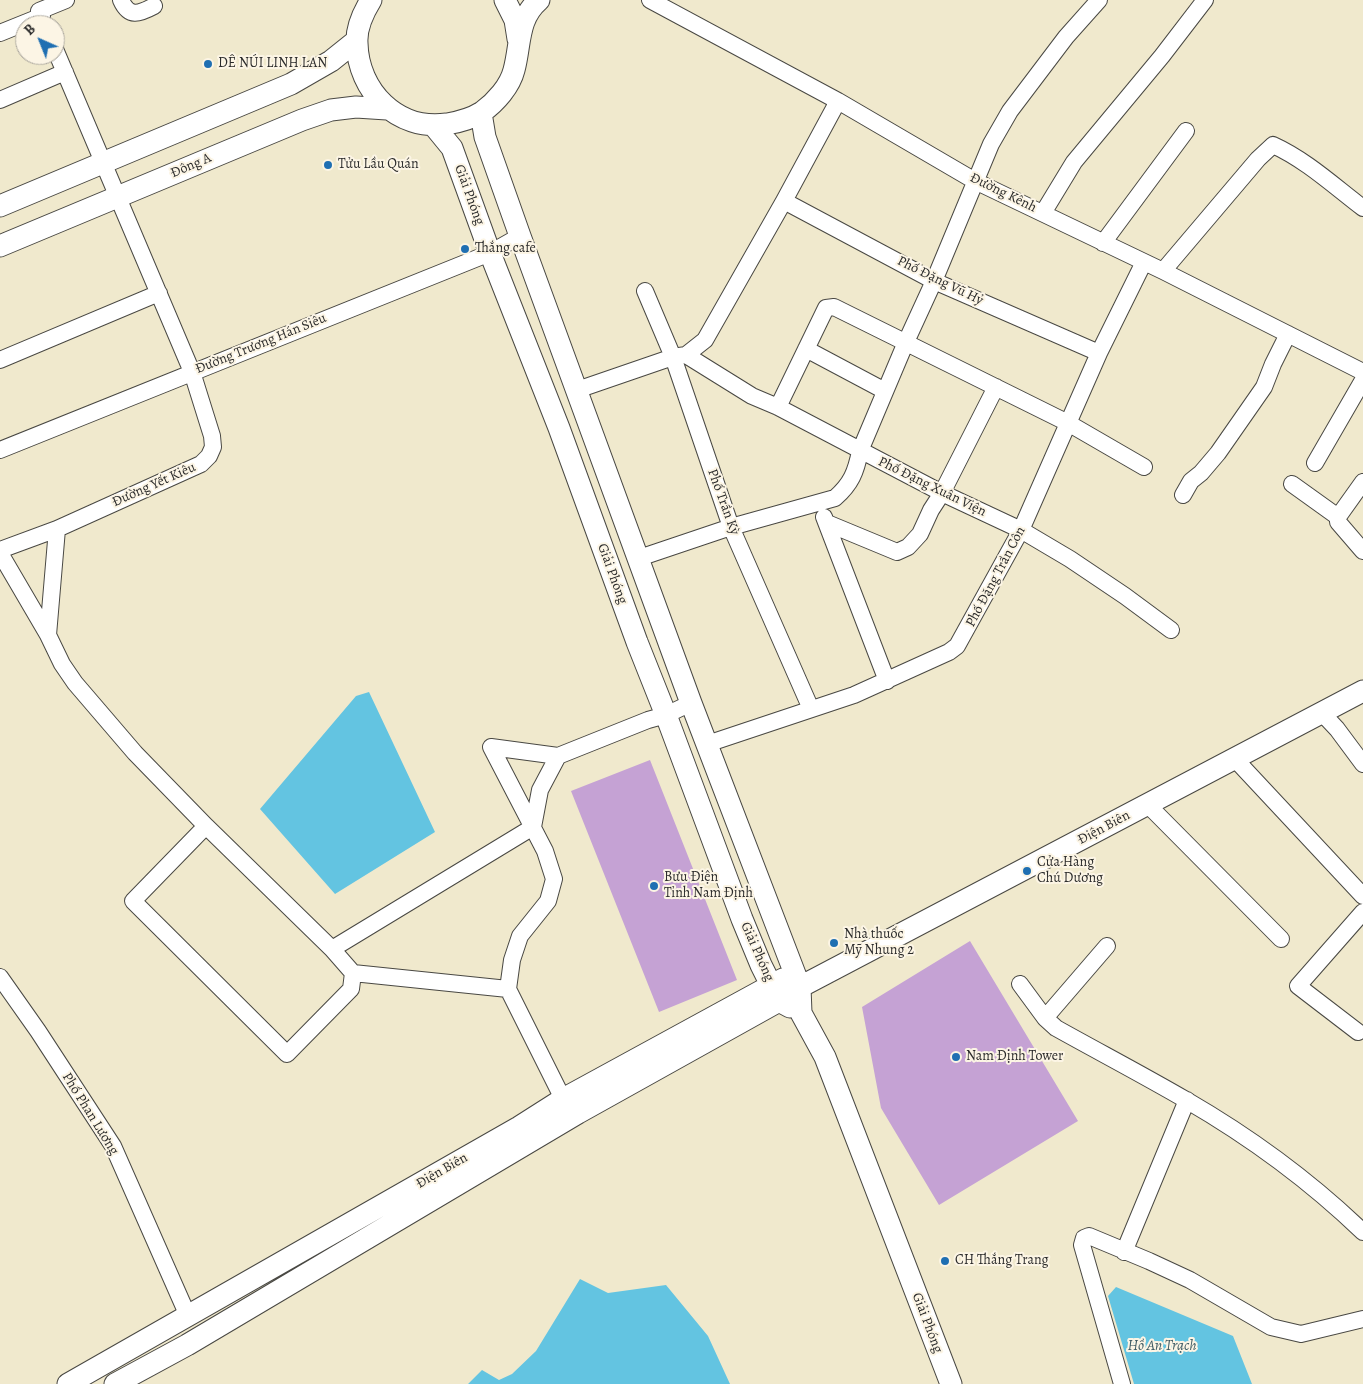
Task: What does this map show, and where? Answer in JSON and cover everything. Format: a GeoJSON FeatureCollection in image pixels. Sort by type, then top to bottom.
{"type":"FeatureCollection","features":[{"type":"Feature","properties":{"kind":"main road"},"geometry":{"type":"LineString","coordinates":[[371,0],[362,16],[356,41],[360,67],[370,90],[387,109],[409,121],[434,126],[462,122],[481,113],[501,95],[514,72],[522,22],[533,5],[539,0]]}},
{"type":"Feature","properties":{"kind":"main road"},"geometry":{"type":"LineString","coordinates":[[505,0],[515,20],[519,47]]}},
{"type":"Feature","properties":{"kind":"main road"},"geometry":{"type":"LineString","coordinates":[[0,206],[290,84],[331,61],[356,41]]}},
{"type":"Feature","properties":{"kind":"main road","name":"Đông A"},"geometry":{"type":"LineString","coordinates":[[0,246],[331,110],[356,107],[387,109]]}},
{"type":"Feature","properties":{"kind":"main road","name":"Giải Phóng"},"geometry":{"type":"LineString","coordinates":[[481,113],[485,137],[520,236],[691,703],[804,979],[801,1013],[825,1057],[951,1384]]}},
{"type":"Feature","properties":{"kind":"main road","name":"Giải Phóng"},"geometry":{"type":"LineString","coordinates":[[434,126],[452,148],[490,253],[559,428],[637,642],[742,919],[775,994]]}},
{"type":"Feature","properties":{"kind":"main road","name":"Điện Biên"},"geometry":{"type":"LineString","coordinates":[[68,1384],[519,1127],[563,1099],[1148,805],[1363,691]]}},
{"type":"Feature","properties":{"kind":"main road"},"geometry":{"type":"LineString","coordinates":[[775,994],[801,1013]]}},
{"type":"Feature","properties":{"kind":"main road","name":"Điện Biên"},"geometry":{"type":"LineString","coordinates":[[115,1384],[195,1340],[775,994]]}},
{"type":"Feature","properties":{"kind":"street"},"geometry":{"type":"LineString","coordinates":[[0,33],[66,0]]}},
{"type":"Feature","properties":{"kind":"street"},"geometry":{"type":"LineString","coordinates":[[121,0],[124,8],[132,12],[140,13],[154,6]]}},
{"type":"Feature","properties":{"kind":"street","name":"Đường Kênh"},"geometry":{"type":"LineString","coordinates":[[650,0],[838,101],[975,181],[1163,271],[1363,372]]}},
{"type":"Feature","properties":{"kind":"street"},"geometry":{"type":"LineString","coordinates":[[639,558],[731,527],[835,498],[847,488],[857,465],[860,451],[990,144],[1010,111],[1066,37],[1098,0]]}},
{"type":"Feature","properties":{"kind":"street"},"geometry":{"type":"LineString","coordinates":[[1043,213],[1074,162],[1206,0]]}},
{"type":"Feature","properties":{"kind":"street","name":"Đường Yết Kiêu"},"geometry":{"type":"LineString","coordinates":[[0,552],[201,464],[209,456],[212,447],[212,436],[192,372],[62,65]]}},
{"type":"Feature","properties":{"kind":"street"},"geometry":{"type":"LineString","coordinates":[[0,100],[65,72]]}},
{"type":"Feature","properties":{"kind":"street"},"geometry":{"type":"LineString","coordinates":[[577,390],[680,356],[705,340],[838,101]]}},
{"type":"Feature","properties":{"kind":"street"},"geometry":{"type":"LineString","coordinates":[[1103,243],[1186,131]]}},
{"type":"Feature","properties":{"kind":"street"},"geometry":{"type":"LineString","coordinates":[[1163,271],[1258,159],[1273,146],[1284,150],[1315,171],[1363,208]]}},
{"type":"Feature","properties":{"kind":"street","name":"Phố Đặng Vũ Hỷ"},"geometry":{"type":"LineString","coordinates":[[784,201],[934,280],[1100,353]]}},
{"type":"Feature","properties":{"kind":"street","name":"Đường Trương Hán Siêu"},"geometry":{"type":"LineString","coordinates":[[0,450],[490,253],[520,236]]}},
{"type":"Feature","properties":{"kind":"street","name":"Phố Đặng Trần Côn"},"geometry":{"type":"LineString","coordinates":[[707,744],[854,695],[949,652],[961,642],[1021,530],[1100,353],[1144,262]]}},
{"type":"Feature","properties":{"kind":"street","name":"Phố Trần Kỳ"},"geometry":{"type":"LineString","coordinates":[[645,290],[680,356],[731,527],[811,708]]}},
{"type":"Feature","properties":{"kind":"street"},"geometry":{"type":"LineString","coordinates":[[0,360],[159,293]]}},
{"type":"Feature","properties":{"kind":"street"},"geometry":{"type":"LineString","coordinates":[[778,407],[826,308],[834,306],[1068,423],[1144,467]]}},
{"type":"Feature","properties":{"kind":"street"},"geometry":{"type":"LineString","coordinates":[[1183,495],[1191,482],[1201,473],[1223,445],[1264,387],[1288,334]]}},
{"type":"Feature","properties":{"kind":"street"},"geometry":{"type":"LineString","coordinates":[[806,349],[885,391]]}},
{"type":"Feature","properties":{"kind":"street","name":"Phố Đặng Xuân Viện"},"geometry":{"type":"LineString","coordinates":[[680,356],[752,396],[778,407],[942,493],[1021,530],[1070,559],[1171,630]]}},
{"type":"Feature","properties":{"kind":"street"},"geometry":{"type":"LineString","coordinates":[[1315,463],[1363,380]]}},
{"type":"Feature","properties":{"kind":"street"},"geometry":{"type":"LineString","coordinates":[[827,523],[897,552],[908,547],[920,534],[996,387]]}},
{"type":"Feature","properties":{"kind":"street"},"geometry":{"type":"LineString","coordinates":[[1363,482],[1338,517],[1338,522],[1363,551]]}},
{"type":"Feature","properties":{"kind":"street"},"geometry":{"type":"LineString","coordinates":[[1292,484],[1338,517]]}},
{"type":"Feature","properties":{"kind":"street"},"geometry":{"type":"LineString","coordinates":[[819,503],[887,681]]}},
{"type":"Feature","properties":{"kind":"street"},"geometry":{"type":"LineString","coordinates":[[48,634],[57,528]]}},
{"type":"Feature","properties":{"kind":"street"},"geometry":{"type":"LineString","coordinates":[[0,552],[48,634],[62,664],[75,683],[135,753],[332,950],[353,974],[508,989]]}},
{"type":"Feature","properties":{"kind":"street"},"geometry":{"type":"LineString","coordinates":[[563,1099],[508,989],[512,960],[520,936],[548,901],[554,879],[545,851],[491,747],[558,756],[648,720],[666,715],[691,703]]}},
{"type":"Feature","properties":{"kind":"street"},"geometry":{"type":"LineString","coordinates":[[1322,713],[1337,729],[1363,764]]}},
{"type":"Feature","properties":{"kind":"street"},"geometry":{"type":"LineString","coordinates":[[332,950],[532,827],[540,790],[558,756]]}},
{"type":"Feature","properties":{"kind":"street"},"geometry":{"type":"LineString","coordinates":[[1235,759],[1363,896]]}},
{"type":"Feature","properties":{"kind":"street"},"geometry":{"type":"LineString","coordinates":[[1148,805],[1281,939]]}},
{"type":"Feature","properties":{"kind":"street"},"geometry":{"type":"LineString","coordinates":[[206,826],[132,901],[288,1054],[351,989],[353,974]]}},
{"type":"Feature","properties":{"kind":"street"},"geometry":{"type":"LineString","coordinates":[[1358,1032],[1298,986],[1363,912]]}},
{"type":"Feature","properties":{"kind":"street"},"geometry":{"type":"LineString","coordinates":[[1045,1018],[1107,946]]}},
{"type":"Feature","properties":{"kind":"street","name":"Phố Phan Lương"},"geometry":{"type":"LineString","coordinates":[[0,977],[38,1031],[113,1146],[188,1316]]}},
{"type":"Feature","properties":{"kind":"street"},"geometry":{"type":"LineString","coordinates":[[1020,984],[1045,1018],[1056,1028],[1187,1100],[1278,1159],[1363,1232]]}},
{"type":"Feature","properties":{"kind":"street"},"geometry":{"type":"LineString","coordinates":[[1124,1252],[1187,1100]]}},
{"type":"Feature","properties":{"kind":"street"},"geometry":{"type":"LineString","coordinates":[[1122,1384],[1082,1244],[1084,1238],[1089,1236],[1124,1252],[1149,1260],[1190,1280],[1271,1328],[1301,1334],[1363,1319]]}},
{"type":"Feature","properties":{"kind":"water"},"geometry":{"type":"Polygon","coordinates":[[[369,692],[435,832],[335,894],[260,809],[356,696],[369,692]]]}},
{"type":"Feature","properties":{"kind":"water"},"geometry":{"type":"Polygon","coordinates":[[[580,1279],[608,1293],[666,1285],[708,1336],[730,1384],[468,1384],[482,1370],[499,1380],[512,1374],[536,1351],[580,1279]]]}},
{"type":"Feature","properties":{"kind":"water","name":"Hồ An Trạch"},"geometry":{"type":"Polygon","coordinates":[[[1116,1287],[1233,1336],[1252,1384],[1134,1384],[1108,1296],[1116,1287]]]}},
{"type":"Feature","properties":{"kind":"building","name":"Bưu Điện Tỉnh Nam Định"},"geometry":{"type":"Polygon","coordinates":[[[650,760],[737,980],[659,1012],[571,791],[650,760]]]}},
{"type":"Feature","properties":{"kind":"building","name":"Nam Định Tower"},"geometry":{"type":"Polygon","coordinates":[[[970,941],[1078,1121],[939,1205],[881,1108],[862,1007],[970,941]]]}},
{"type":"Feature","properties":{"kind":"place","name":"DÊ NÚI LINH LAN"},"geometry":{"type":"Point","coordinates":[208,64]}},
{"type":"Feature","properties":{"kind":"place","name":"Tửu Lầu Quán"},"geometry":{"type":"Point","coordinates":[328,165]}},
{"type":"Feature","properties":{"kind":"place","name":"Thắng cafe"},"geometry":{"type":"Point","coordinates":[465,249]}},
{"type":"Feature","properties":{"kind":"place","name":"Cửa Hàng Chú Dương"},"geometry":{"type":"Point","coordinates":[1027,871]}},
{"type":"Feature","properties":{"kind":"place","name":"Bưu Điện Tỉnh Nam Định"},"geometry":{"type":"Point","coordinates":[654,886]}},
{"type":"Feature","properties":{"kind":"place","name":"Nhà thuốc Mỹ Nhung 2"},"geometry":{"type":"Point","coordinates":[834,943]}},
{"type":"Feature","properties":{"kind":"place","name":"Nam Định Tower"},"geometry":{"type":"Point","coordinates":[956,1057]}},
{"type":"Feature","properties":{"kind":"place","name":"CH Thắng Trang"},"geometry":{"type":"Point","coordinates":[945,1261]}}]}
